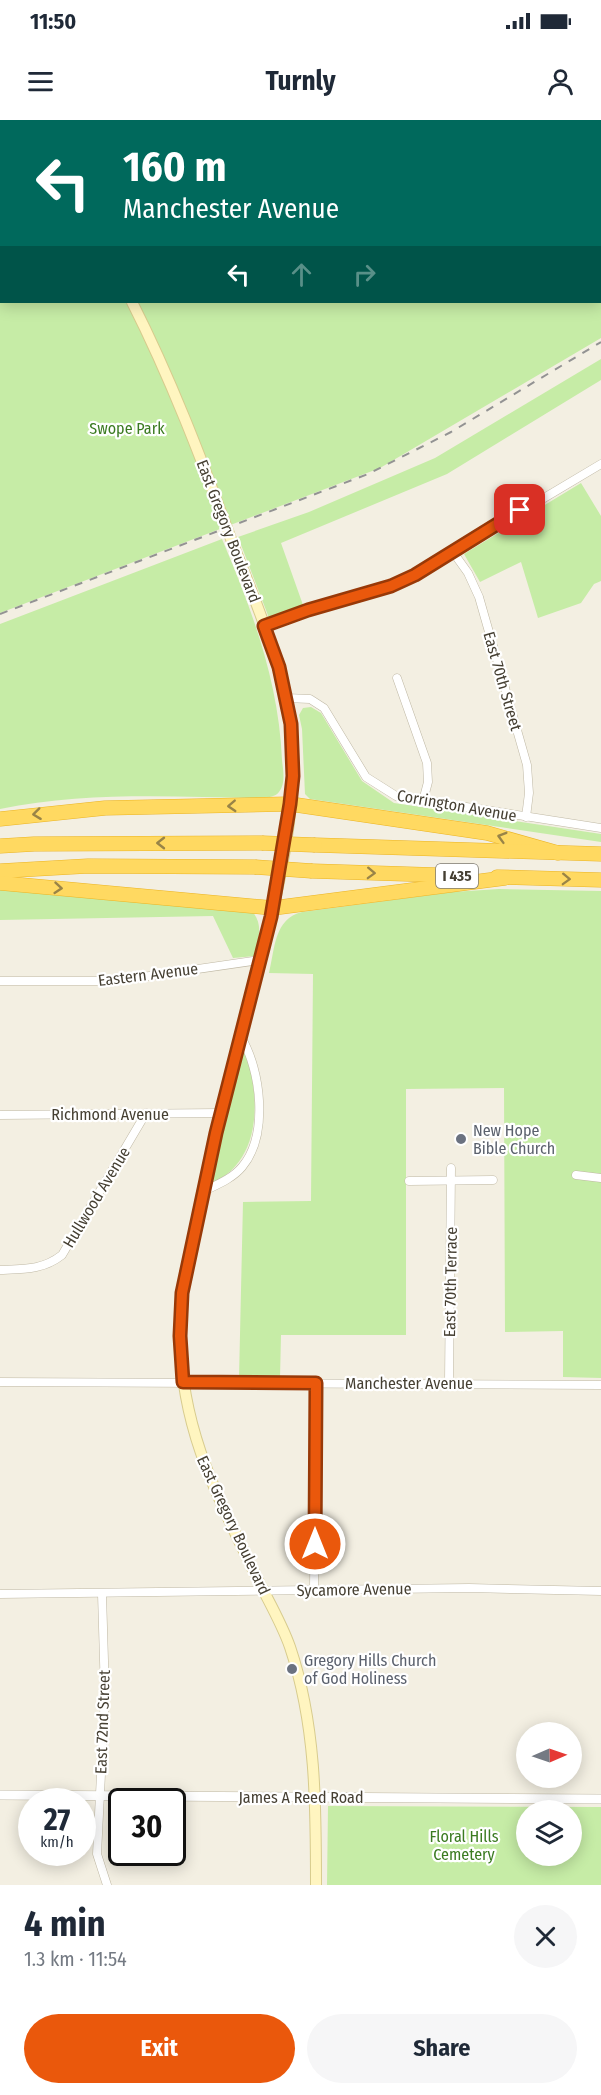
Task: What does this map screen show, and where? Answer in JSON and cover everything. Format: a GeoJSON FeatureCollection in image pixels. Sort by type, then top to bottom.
{"type":"FeatureCollection","features":[{"type":"Feature","properties":{"kind":"highway"},"geometry":{"type":"LineString","coordinates":[[0,819],[105,808],[290,804],[487,833],[558,853]]}},
{"type":"Feature","properties":{"kind":"highway","name":"I 435"},"geometry":{"type":"LineString","coordinates":[[0,846],[262,843],[601,854]]}},
{"type":"Feature","properties":{"kind":"highway","name":"I 435"},"geometry":{"type":"LineString","coordinates":[[0,871],[88,866],[255,867],[312,871],[601,880]]}},
{"type":"Feature","properties":{"kind":"highway"},"geometry":{"type":"LineString","coordinates":[[0,883],[273,908],[319,904],[505,878]]}},
{"type":"Feature","properties":{"kind":"main road","name":"East Gregory Boulevard"},"geometry":{"type":"LineString","coordinates":[[132,303],[190,429],[264,626],[286,698],[292,747],[290,804],[273,908],[202,1191],[182,1293],[180,1336],[183,1382],[193,1430],[207,1475],[288,1641],[303,1686],[309,1722],[315,1796],[316,1885]]}},
{"type":"Feature","properties":{"kind":"street"},"geometry":{"type":"LineString","coordinates":[[264,626],[308,610],[391,586],[601,464]]}},
{"type":"Feature","properties":{"kind":"street","name":"East 70th Street"},"geometry":{"type":"LineString","coordinates":[[453,552],[468,573],[479,597],[527,765],[529,793],[526,817]]}},
{"type":"Feature","properties":{"kind":"street"},"geometry":{"type":"LineString","coordinates":[[396,678],[427,763],[428,782],[423,801]]}},
{"type":"Feature","properties":{"kind":"street","name":"Corrington Avenue"},"geometry":{"type":"LineString","coordinates":[[286,698],[310,699],[324,708],[358,767],[376,785],[396,796],[601,828]]}},
{"type":"Feature","properties":{"kind":"street","name":"Eastern Avenue"},"geometry":{"type":"LineString","coordinates":[[0,981],[115,981],[260,960]]}},
{"type":"Feature","properties":{"kind":"street"},"geometry":{"type":"LineString","coordinates":[[202,1191],[227,1180],[243,1166],[255,1139],[259,1083],[249,1050],[241,1037]]}},
{"type":"Feature","properties":{"kind":"street","name":"Hullwood Avenue"},"geometry":{"type":"LineString","coordinates":[[0,1270],[33,1269],[50,1265],[62,1255],[146,1113]]}},
{"type":"Feature","properties":{"kind":"street","name":"Richmond Avenue"},"geometry":{"type":"LineString","coordinates":[[0,1115],[220,1113]]}},
{"type":"Feature","properties":{"kind":"street","name":"East 70th Terrace"},"geometry":{"type":"LineString","coordinates":[[449,1383],[451,1168]]}},
{"type":"Feature","properties":{"kind":"street"},"geometry":{"type":"LineString","coordinates":[[576,1176],[601,1178]]}},
{"type":"Feature","properties":{"kind":"street"},"geometry":{"type":"LineString","coordinates":[[409,1181],[493,1180]]}},
{"type":"Feature","properties":{"kind":"street","name":"Manchester Avenue"},"geometry":{"type":"LineString","coordinates":[[0,1382],[601,1385]]}},
{"type":"Feature","properties":{"kind":"street"},"geometry":{"type":"LineString","coordinates":[[314,1590],[316,1383]]}},
{"type":"Feature","properties":{"kind":"street","name":"Sycamore Avenue"},"geometry":{"type":"LineString","coordinates":[[0,1594],[469,1588],[601,1591]]}},
{"type":"Feature","properties":{"kind":"street","name":"East 72nd Street"},"geometry":{"type":"LineString","coordinates":[[102,1593],[105,1694],[97,1854],[106,1885]]}},
{"type":"Feature","properties":{"kind":"street","name":"James A Reed Road"},"geometry":{"type":"LineString","coordinates":[[0,1795],[601,1799]]}},
{"type":"Feature","properties":{"kind":"green space","name":"Swope Park"},"geometry":{"type":"Polygon","coordinates":[[[0,303],[601,303],[601,338],[380,468],[0,613],[0,303]]]}},
{"type":"Feature","properties":{"kind":"green space"},"geometry":{"type":"Polygon","coordinates":[[[601,359],[601,380],[447,474],[281,543],[303,605],[269,618],[238,537],[309,512],[435,458],[601,359]]]}},
{"type":"Feature","properties":{"kind":"green space"},"geometry":{"type":"Polygon","coordinates":[[[581,483],[601,516],[601,581],[594,584],[581,603],[538,618],[521,562],[480,582],[464,554],[581,483]]]}},
{"type":"Feature","properties":{"kind":"green space"},"geometry":{"type":"Polygon","coordinates":[[[222,539],[244,593],[270,675],[280,731],[283,785],[279,792],[274,796],[263,798],[98,797],[32,803],[0,809],[0,624],[222,539]]]}},
{"type":"Feature","properties":{"kind":"green space"},"geometry":{"type":"Polygon","coordinates":[[[311,707],[321,713],[362,781],[394,803],[601,834],[601,842],[310,799],[305,794],[302,729],[299,715],[303,708],[311,707]]]}},
{"type":"Feature","properties":{"kind":"green space"},"geometry":{"type":"Polygon","coordinates":[[[0,889],[252,911],[259,927],[255,956],[233,958],[213,916],[0,920],[0,889]]]}},
{"type":"Feature","properties":{"kind":"green space"},"geometry":{"type":"Polygon","coordinates":[[[499,889],[601,891],[601,1378],[563,1377],[563,1331],[505,1332],[504,1088],[406,1089],[406,1335],[281,1335],[280,1378],[239,1379],[243,1202],[311,1201],[313,974],[269,973],[277,936],[281,928],[286,921],[302,912],[452,892],[499,889]]]}},
{"type":"Feature","properties":{"kind":"green space"},"geometry":{"type":"Polygon","coordinates":[[[244,1049],[250,1067],[255,1105],[249,1143],[240,1159],[228,1173],[211,1183],[209,1180],[240,1052],[244,1049]]]}},
{"type":"Feature","properties":{"kind":"green space","name":"Floral Hills Cemetery"},"geometry":{"type":"Polygon","coordinates":[[[328,1806],[516,1807],[516,1866],[582,1866],[582,1807],[601,1807],[601,1885],[327,1885],[328,1806]]]}},
{"type":"Feature","properties":{"kind":"railway"},"geometry":{"type":"LineString","coordinates":[[0,614],[368,474],[451,432],[601,342]]}},
{"type":"Feature","properties":{"kind":"place","name":"New Hope Bible Church"},"geometry":{"type":"Point","coordinates":[461,1139]}},
{"type":"Feature","properties":{"kind":"place","name":"Gregory Hills Church of God Holiness"},"geometry":{"type":"Point","coordinates":[292,1669]}},
{"type":"Feature","properties":{"kind":"route"},"geometry":{"type":"LineString","coordinates":[[315,1544],[316,1383],[183,1382],[180,1336],[182,1293],[202,1191],[271,917],[290,804],[293,776],[291,724],[279,667],[264,626],[308,610],[391,586],[415,575],[520,510]]}}]}
